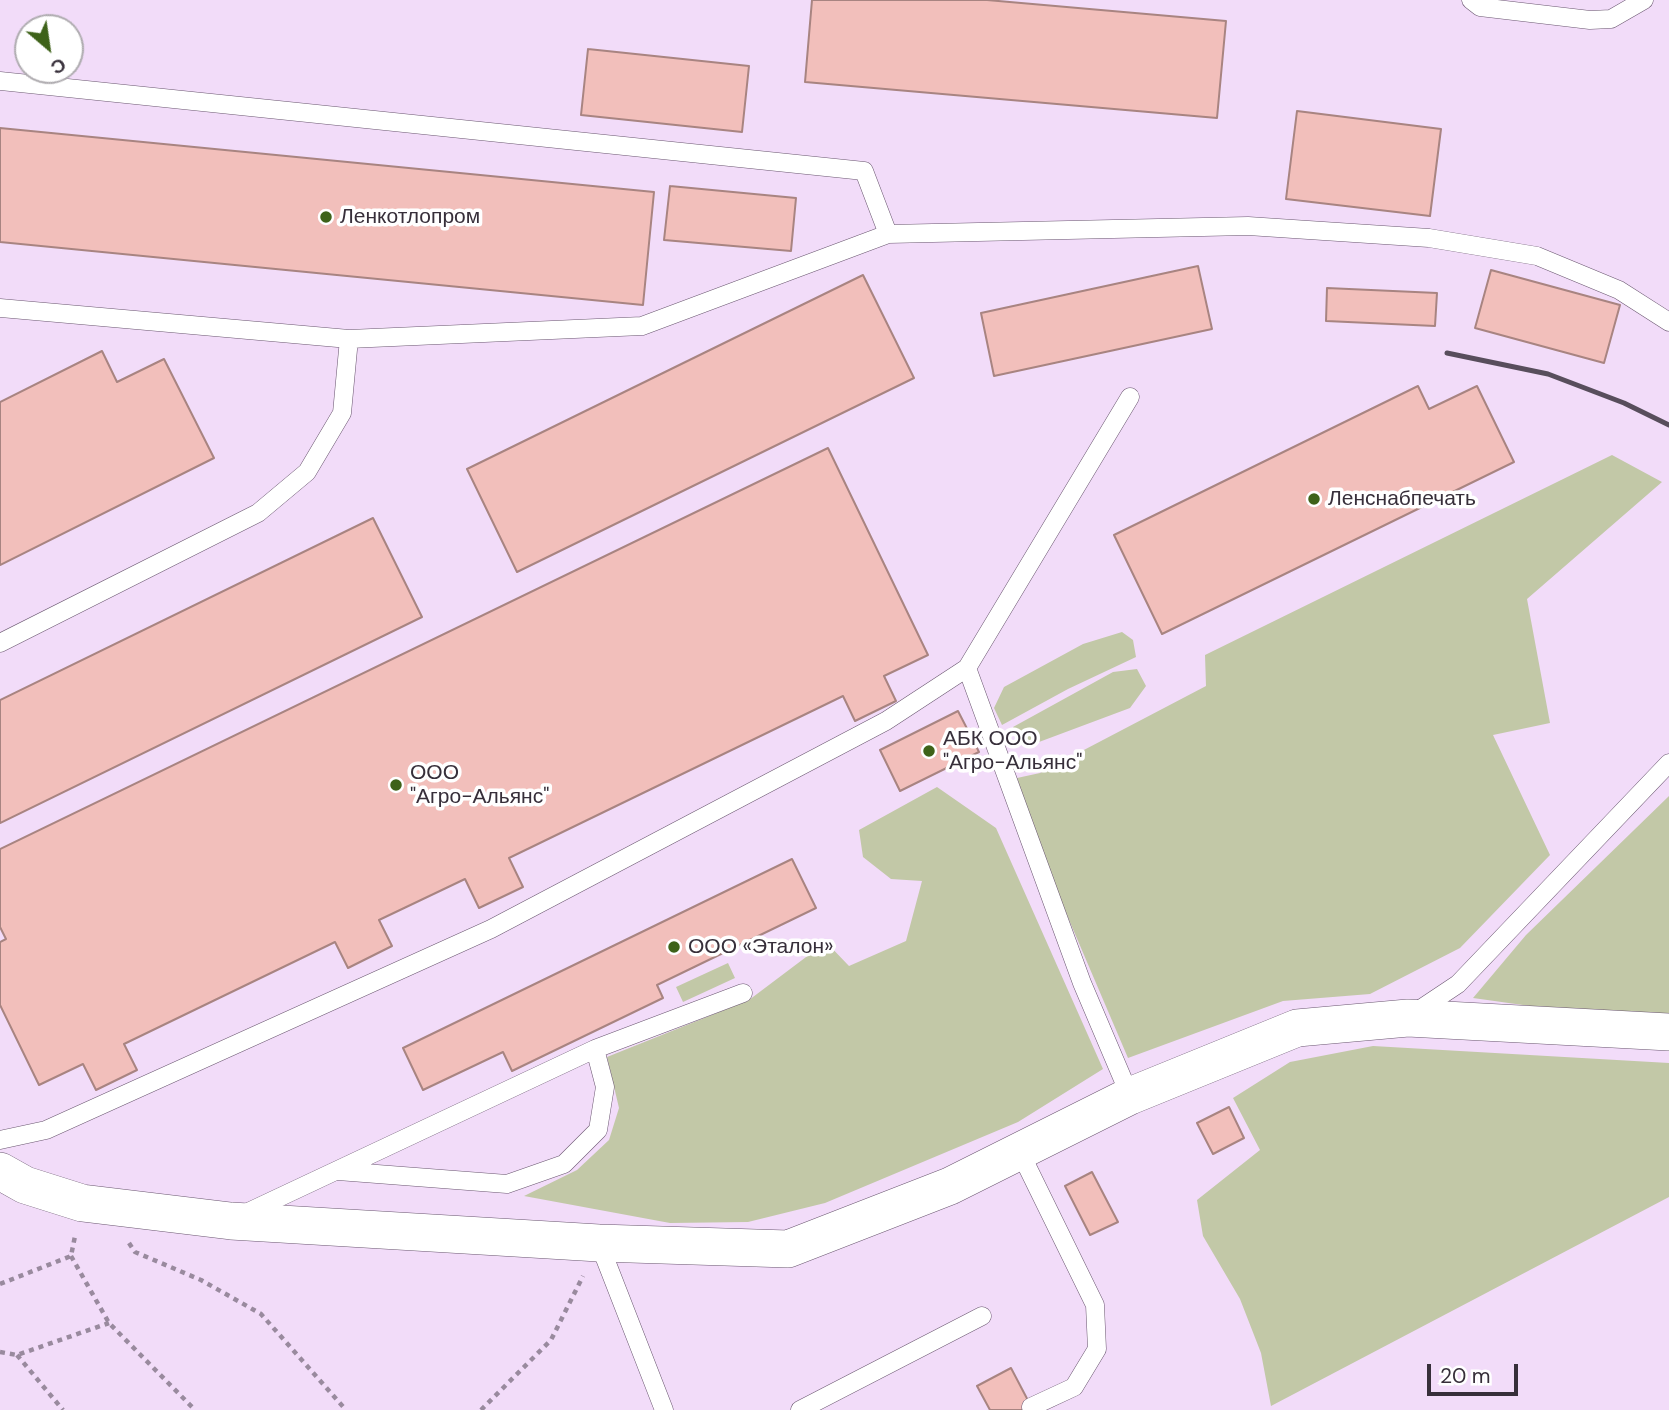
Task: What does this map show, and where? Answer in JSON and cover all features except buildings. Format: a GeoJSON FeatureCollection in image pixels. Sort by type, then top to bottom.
{"type":"FeatureCollection","features":[{"type":"Feature","properties":{"kind":"street"},"geometry":{"type":"LineString","coordinates":[[0,1171],[25,1185],[92,1204],[231,1220],[599,1243],[788,1249],[950,1186],[1130,1096],[1297,1028],[1408,1018],[1669,1032]]}},
{"type":"Feature","properties":{"kind":"lane"},"geometry":{"type":"LineString","coordinates":[[1471,0],[1480,7],[1590,20],[1611,19],[1644,0]]}},
{"type":"Feature","properties":{"kind":"lane"},"geometry":{"type":"LineString","coordinates":[[0,81],[864,171],[888,234]]}},
{"type":"Feature","properties":{"kind":"lane"},"geometry":{"type":"LineString","coordinates":[[0,308],[349,339],[642,326],[888,234],[1248,226],[1429,238],[1537,257],[1619,290],[1669,322]]}},
{"type":"Feature","properties":{"kind":"lane"},"geometry":{"type":"LineString","coordinates":[[0,643],[258,513],[307,472],[342,413],[349,339]]}},
{"type":"Feature","properties":{"kind":"lane"},"geometry":{"type":"LineString","coordinates":[[0,1140],[46,1130],[491,929],[886,721],[967,668],[1130,397]]}},
{"type":"Feature","properties":{"kind":"lane"},"geometry":{"type":"LineString","coordinates":[[967,668],[1083,983],[1130,1096]]}},
{"type":"Feature","properties":{"kind":"lane"},"geometry":{"type":"LineString","coordinates":[[1408,1018],[1458,984],[1669,763]]}},
{"type":"Feature","properties":{"kind":"lane"},"geometry":{"type":"LineString","coordinates":[[231,1220],[595,1049],[743,993]]}},
{"type":"Feature","properties":{"kind":"lane"},"geometry":{"type":"LineString","coordinates":[[335,1171],[507,1184],[564,1164],[598,1130],[605,1087],[595,1049]]}},
{"type":"Feature","properties":{"kind":"lane"},"geometry":{"type":"LineString","coordinates":[[1019,1150],[1095,1306],[1097,1349],[1074,1387],[1031,1408]]}},
{"type":"Feature","properties":{"kind":"lane"},"geometry":{"type":"LineString","coordinates":[[599,1243],[664,1410]]}},
{"type":"Feature","properties":{"kind":"lane"},"geometry":{"type":"LineString","coordinates":[[800,1410],[982,1316]]}},
{"type":"Feature","properties":{"kind":"path"},"geometry":{"type":"LineString","coordinates":[[0,1284],[71,1256],[92,1204],[135,1252],[201,1280],[261,1314],[346,1410]]}},
{"type":"Feature","properties":{"kind":"path"},"geometry":{"type":"LineString","coordinates":[[481,1410],[551,1340],[599,1243]]}},
{"type":"Feature","properties":{"kind":"path"},"geometry":{"type":"LineString","coordinates":[[71,1256],[109,1323],[195,1410]]}},
{"type":"Feature","properties":{"kind":"path"},"geometry":{"type":"LineString","coordinates":[[0,1352],[17,1355],[109,1323]]}},
{"type":"Feature","properties":{"kind":"path"},"geometry":{"type":"LineString","coordinates":[[17,1355],[63,1410]]}},
{"type":"Feature","properties":{"kind":"green space"},"geometry":{"type":"Polygon","coordinates":[[[1612,455],[1662,482],[1527,599],[1550,723],[1493,735],[1550,855],[1460,948],[1370,994],[1283,1001],[1128,1058],[1046,866],[1017,778],[1040,773],[1206,686],[1205,655],[1612,455]]]}},
{"type":"Feature","properties":{"kind":"green space"},"geometry":{"type":"Polygon","coordinates":[[[1122,632],[1133,640],[1136,657],[1068,689],[1002,725],[994,708],[1004,687],[1083,644],[1122,632]]]}},
{"type":"Feature","properties":{"kind":"green space"},"geometry":{"type":"Polygon","coordinates":[[[1137,669],[1146,686],[1130,708],[1031,745],[1016,743],[1013,727],[1113,672],[1137,669]]]}},
{"type":"Feature","properties":{"kind":"green space"},"geometry":{"type":"Polygon","coordinates":[[[937,787],[996,828],[1103,1069],[1018,1122],[825,1203],[748,1222],[670,1223],[524,1196],[577,1170],[609,1140],[619,1108],[607,1057],[749,1000],[826,942],[849,966],[906,941],[922,881],[891,879],[863,857],[859,830],[937,787]]]}},
{"type":"Feature","properties":{"kind":"green space"},"geometry":{"type":"Polygon","coordinates":[[[1669,796],[1669,1016],[1587,1014],[1473,998],[1526,935],[1669,796]]]}},
{"type":"Feature","properties":{"kind":"green space"},"geometry":{"type":"Polygon","coordinates":[[[728,963],[735,978],[683,1002],[676,987],[728,963]]]}},
{"type":"Feature","properties":{"kind":"green space"},"geometry":{"type":"Polygon","coordinates":[[[1373,1046],[1669,1063],[1669,1197],[1271,1406],[1261,1353],[1240,1299],[1203,1236],[1197,1200],[1260,1150],[1233,1098],[1290,1062],[1373,1046]]]}},
{"type":"Feature","properties":{"kind":"railway"},"geometry":{"type":"LineString","coordinates":[[1447,353],[1548,374],[1624,403],[1669,425]]}},
{"type":"Feature","properties":{"kind":"place","name":"Ленкотлопром"},"geometry":{"type":"Point","coordinates":[326,217]}},
{"type":"Feature","properties":{"kind":"place","name":"Ленснабпечать"},"geometry":{"type":"Point","coordinates":[1314,499]}},
{"type":"Feature","properties":{"kind":"place","name":"АБК ООО \"Агро-Альянс\""},"geometry":{"type":"Point","coordinates":[929,751]}},
{"type":"Feature","properties":{"kind":"place","name":"ООО \"Агро-Альянс\""},"geometry":{"type":"Point","coordinates":[396,785]}},
{"type":"Feature","properties":{"kind":"place","name":"ООО «Эталон»"},"geometry":{"type":"Point","coordinates":[674,947]}}]}
